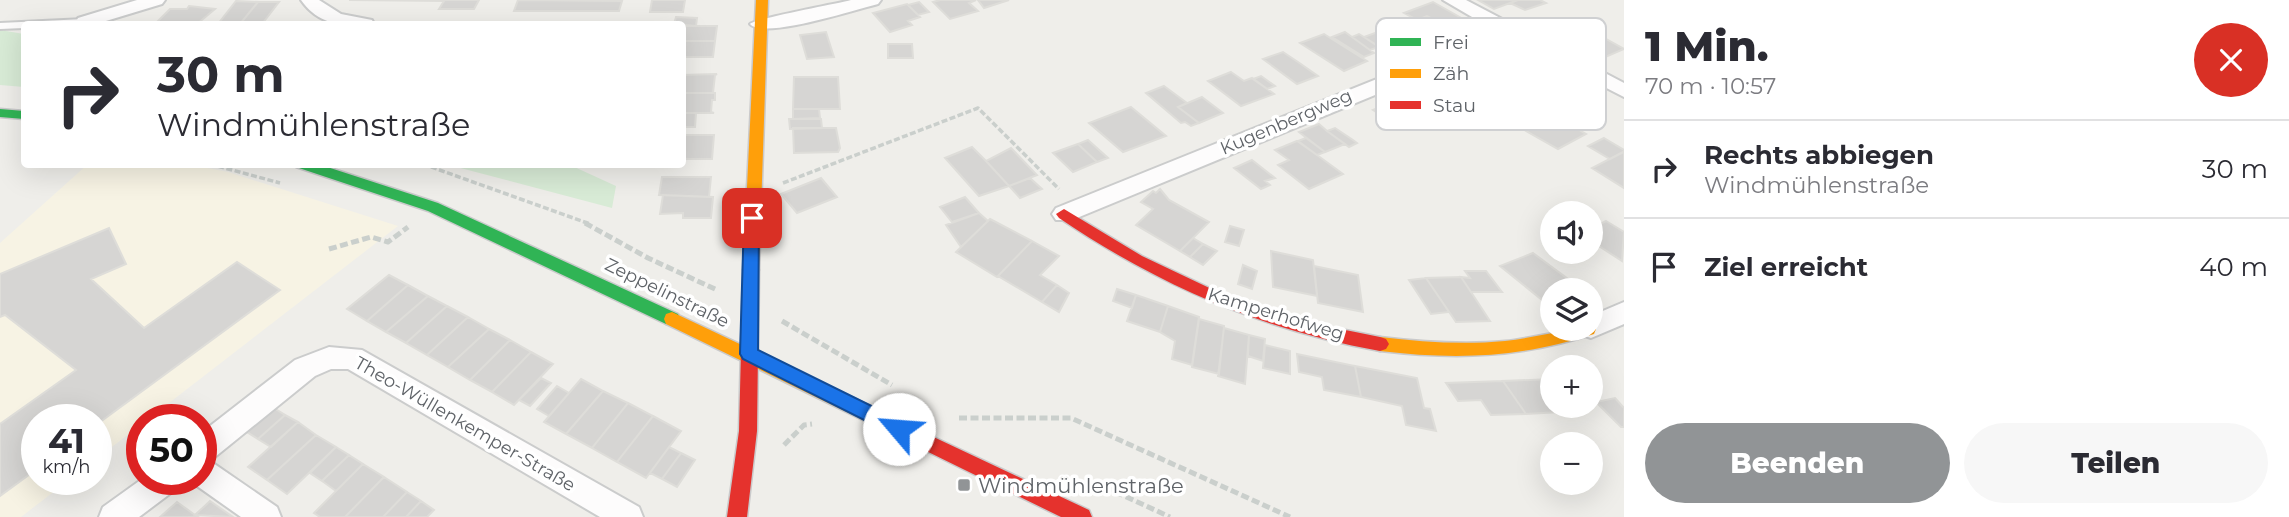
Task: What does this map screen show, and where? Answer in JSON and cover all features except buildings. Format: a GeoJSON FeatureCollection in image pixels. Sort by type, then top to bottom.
{"type":"FeatureCollection","features":[{"type":"Feature","properties":{"kind":"street"},"geometry":{"type":"LineString","coordinates":[[88,21],[156,0]]}},
{"type":"Feature","properties":{"kind":"street"},"geometry":{"type":"LineString","coordinates":[[310,0],[316,8],[331,18],[348,21]]}},
{"type":"Feature","properties":{"kind":"street"},"geometry":{"type":"LineString","coordinates":[[737,517],[748,431],[752,195],[762,0]]}},
{"type":"Feature","properties":{"kind":"street"},"geometry":{"type":"LineString","coordinates":[[759,24],[794,20],[872,0]]}},
{"type":"Feature","properties":{"kind":"street"},"geometry":{"type":"LineString","coordinates":[[1452,0],[1485,18]]}},
{"type":"Feature","properties":{"kind":"street"},"geometry":{"type":"LineString","coordinates":[[1606,83],[1624,92]]}},
{"type":"Feature","properties":{"kind":"street","name":"Kugenbergweg"},"geometry":{"type":"LineString","coordinates":[[1063,214],[1376,87]]}},
{"type":"Feature","properties":{"kind":"street"},"geometry":{"type":"LineString","coordinates":[[0,113],[21,115]]}},
{"type":"Feature","properties":{"kind":"street","name":"Zeppelinstraße"},"geometry":{"type":"LineString","coordinates":[[313,168],[433,207],[528,248],[1083,517]]}},
{"type":"Feature","properties":{"kind":"street","name":"Kamperhofweg"},"geometry":{"type":"LineString","coordinates":[[1063,214],[1100,240],[1168,278],[1246,309],[1311,329],[1420,349],[1482,351],[1528,348],[1563,341]]}},
{"type":"Feature","properties":{"kind":"street","name":"Kamperhofweg"},"geometry":{"type":"LineString","coordinates":[[1603,322],[1624,312]]}},
{"type":"Feature","properties":{"kind":"street","name":"Theo-Wüllenkemper-Straße"},"geometry":{"type":"LineString","coordinates":[[217,438],[305,368],[329,358],[352,358],[628,517]]}},
{"type":"Feature","properties":{"kind":"street"},"geometry":{"type":"LineString","coordinates":[[217,482],[266,517]]}},
{"type":"Feature","properties":{"kind":"street"},"geometry":{"type":"LineString","coordinates":[[114,517],[144,495]]}},
{"type":"Feature","properties":{"kind":"lane"},"geometry":{"type":"LineString","coordinates":[[0,26],[21,25]]}},
{"type":"Feature","properties":{"kind":"path"},"geometry":{"type":"LineString","coordinates":[[752,195],[978,108],[1059,188],[1063,214]]}},
{"type":"Feature","properties":{"kind":"path"},"geometry":{"type":"LineString","coordinates":[[225,168],[287,185]]}},
{"type":"Feature","properties":{"kind":"path"},"geometry":{"type":"LineString","coordinates":[[437,168],[594,226],[648,258],[751,305],[900,389]]}},
{"type":"Feature","properties":{"kind":"path"},"geometry":{"type":"LineString","coordinates":[[399,221],[419,231]]}},
{"type":"Feature","properties":{"kind":"path"},"geometry":{"type":"LineString","coordinates":[[329,249],[370,237],[388,242],[408,226]]}},
{"type":"Feature","properties":{"kind":"path"},"geometry":{"type":"LineString","coordinates":[[946,412],[970,424]]}},
{"type":"Feature","properties":{"kind":"path"},"geometry":{"type":"LineString","coordinates":[[957,418],[1071,418],[1290,517]]}},
{"type":"Feature","properties":{"kind":"path"},"geometry":{"type":"LineString","coordinates":[[748,431],[780,449],[804,425],[822,425]]}},
{"type":"Feature","properties":{"kind":"path"},"geometry":{"type":"LineString","coordinates":[[1095,482],[1170,517]]}},
{"type":"Feature","properties":{"kind":"shaded area"},"geometry":{"type":"Polygon","coordinates":[[[84,168],[207,168],[228,172],[398,226],[168,404],[126,404],[126,436],[112,447],[112,404],[21,404],[21,495],[50,495],[21,517],[0,517],[0,243],[84,168]]]}},
{"type":"Feature","properties":{"kind":"green space"},"geometry":{"type":"Polygon","coordinates":[[[0,30],[21,34],[21,87],[0,85],[0,30]]]}},
{"type":"Feature","properties":{"kind":"green space"},"geometry":{"type":"Polygon","coordinates":[[[460,168],[577,168],[616,186],[612,208],[460,168]]]}},
{"type":"Feature","properties":{"kind":"traffic: fast"},"geometry":{"type":"LineString","coordinates":[[0,113],[21,115]]}},
{"type":"Feature","properties":{"kind":"traffic: fast"},"geometry":{"type":"LineString","coordinates":[[313,168],[433,207],[672,319]]}},
{"type":"Feature","properties":{"kind":"traffic: slow"},"geometry":{"type":"LineString","coordinates":[[751,270],[762,0]]}},
{"type":"Feature","properties":{"kind":"traffic: slow"},"geometry":{"type":"LineString","coordinates":[[672,319],[923,440]]}},
{"type":"Feature","properties":{"kind":"traffic: slow"},"geometry":{"type":"LineString","coordinates":[[1380,344],[1461,351],[1509,348],[1547,341]]}},
{"type":"Feature","properties":{"kind":"traffic: jam"},"geometry":{"type":"LineString","coordinates":[[1064,214],[1136,260],[1214,298],[1296,326],[1380,344]]}},
{"type":"Feature","properties":{"kind":"traffic: jam"},"geometry":{"type":"LineString","coordinates":[[737,517],[748,431],[751,270]]}},
{"type":"Feature","properties":{"kind":"traffic: jam"},"geometry":{"type":"LineString","coordinates":[[923,440],[1082,517]]}},
{"type":"Feature","properties":{"kind":"place","name":"Windmühlenstraße"},"geometry":{"type":"Point","coordinates":[964,485]}},
{"type":"Feature","properties":{"kind":"route"},"geometry":{"type":"LineString","coordinates":[[752,218],[749,354],[899,429]]}}]}
